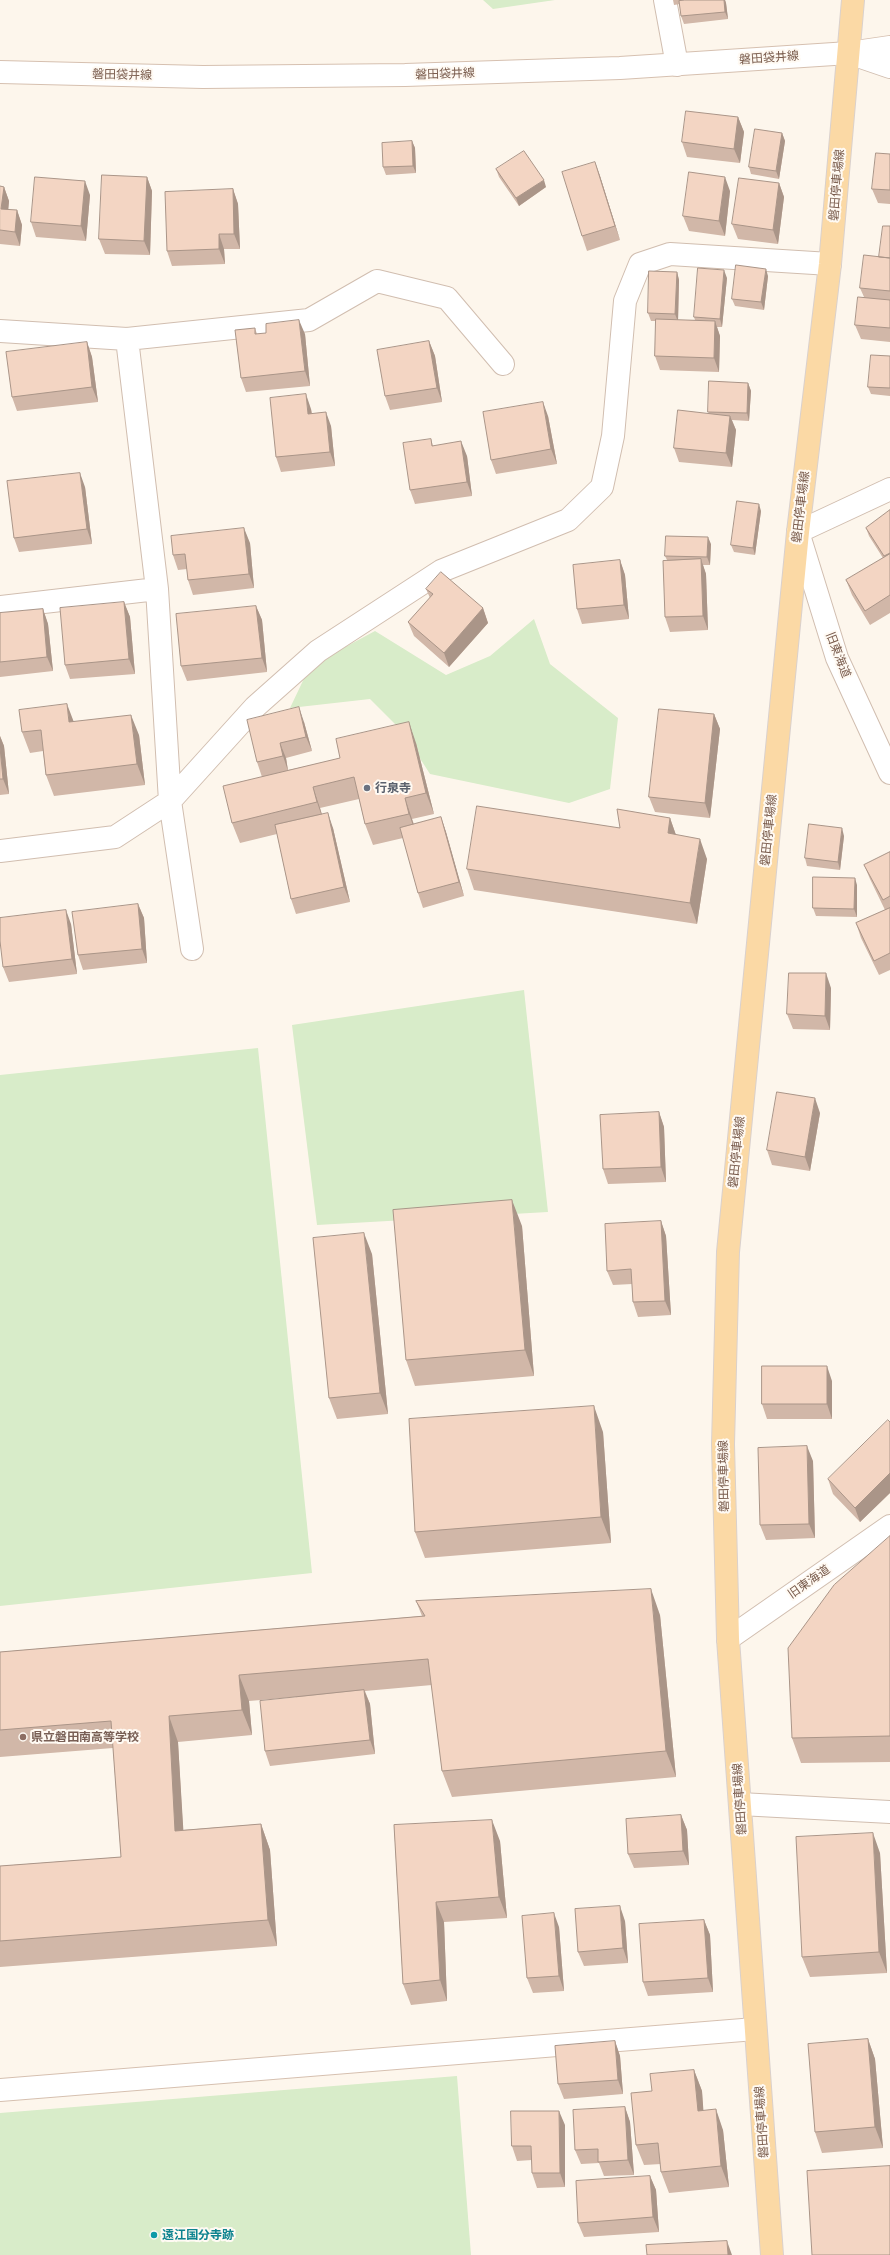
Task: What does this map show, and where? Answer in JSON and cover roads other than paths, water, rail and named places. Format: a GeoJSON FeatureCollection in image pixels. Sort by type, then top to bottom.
{"type":"FeatureCollection","features":[{"type":"Feature","properties":{"kind":"main road","name":"磐田停車場線"},"geometry":{"type":"LineString","coordinates":[[772,2255],[728,1639],[723,1444],[728,1252],[798,532],[830,264],[853,0]]}},
{"type":"Feature","properties":{"kind":"street"},"geometry":{"type":"LineString","coordinates":[[665,0],[677,65]]}},
{"type":"Feature","properties":{"kind":"street","name":"磐田袋井線"},"geometry":{"type":"LineString","coordinates":[[0,72],[204,77],[382,75],[677,65],[849,53],[890,47]]}},
{"type":"Feature","properties":{"kind":"street"},"geometry":{"type":"LineString","coordinates":[[849,53],[890,67]]}},
{"type":"Feature","properties":{"kind":"street"},"geometry":{"type":"LineString","coordinates":[[0,851],[115,836],[170,801],[255,707],[318,651],[441,571],[568,520],[602,487],[613,436],[625,301],[640,264],[670,254],[830,264]]}},
{"type":"Feature","properties":{"kind":"street"},"geometry":{"type":"LineString","coordinates":[[0,331],[127,339],[309,320],[376,281],[447,298],[503,364]]}},
{"type":"Feature","properties":{"kind":"street"},"geometry":{"type":"LineString","coordinates":[[127,339],[157,589],[170,801],[192,949]]}},
{"type":"Feature","properties":{"kind":"street"},"geometry":{"type":"LineString","coordinates":[[798,532],[890,489]]}},
{"type":"Feature","properties":{"kind":"street","name":"旧東海道"},"geometry":{"type":"LineString","coordinates":[[798,532],[837,658],[890,774]]}},
{"type":"Feature","properties":{"kind":"street"},"geometry":{"type":"LineString","coordinates":[[0,607],[157,589]]}},
{"type":"Feature","properties":{"kind":"street","name":"旧東海道"},"geometry":{"type":"LineString","coordinates":[[728,1639],[890,1526]]}},
{"type":"Feature","properties":{"kind":"street"},"geometry":{"type":"LineString","coordinates":[[740,1804],[890,1812]]}},
{"type":"Feature","properties":{"kind":"street"},"geometry":{"type":"LineString","coordinates":[[0,2090],[755,2029]]}},
{"type":"Feature","properties":{"kind":"place","name":"行泉寺"},"geometry":{"type":"Point","coordinates":[367,788]}},
{"type":"Feature","properties":{"kind":"place","name":"県立磐田南高等学校"},"geometry":{"type":"Point","coordinates":[23,1737]}},
{"type":"Feature","properties":{"kind":"place","name":"遠江国分寺跡"},"geometry":{"type":"Point","coordinates":[154,2235]}}]}
